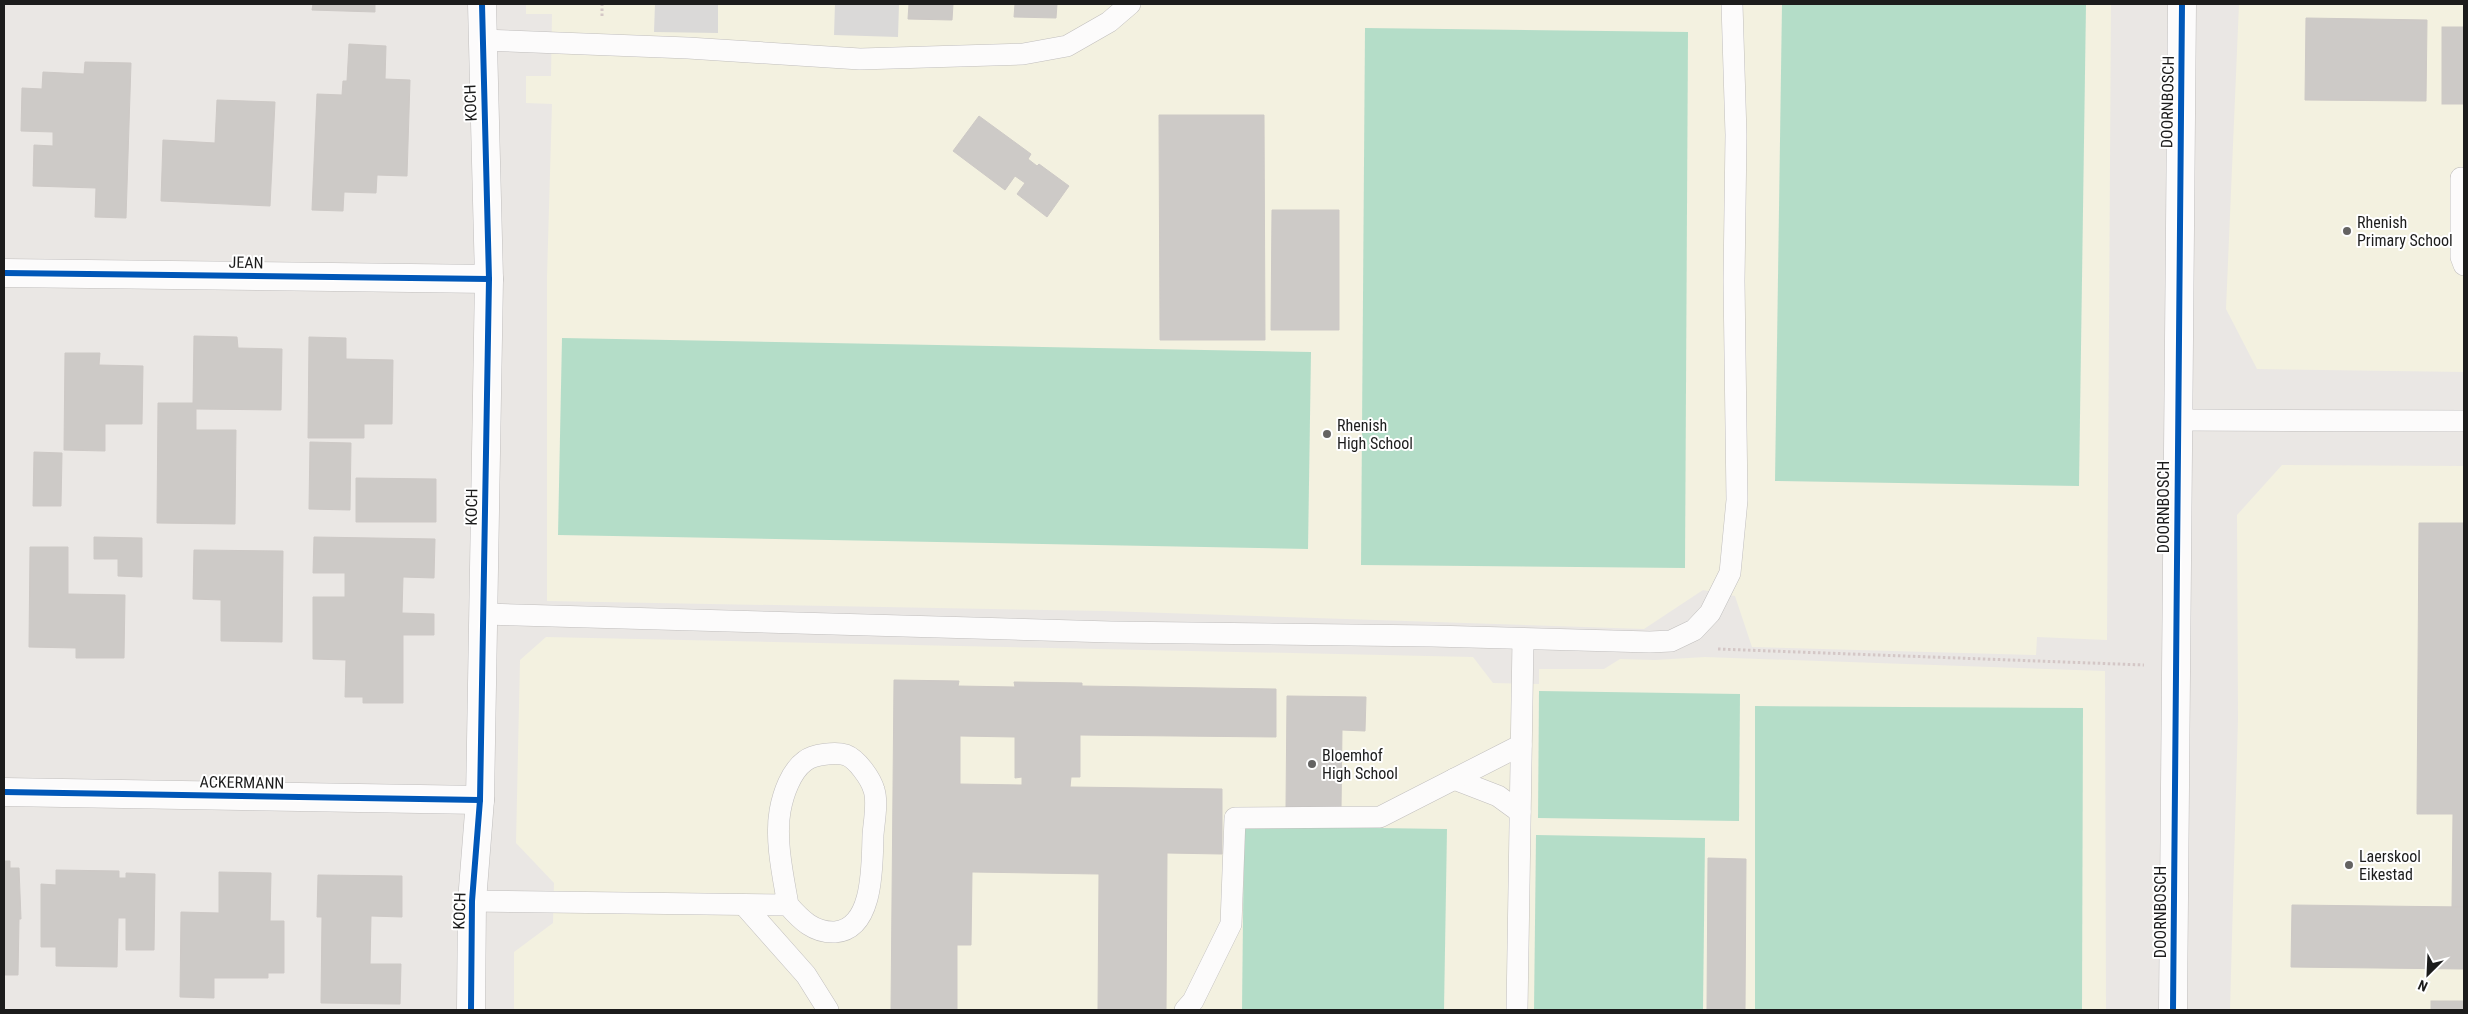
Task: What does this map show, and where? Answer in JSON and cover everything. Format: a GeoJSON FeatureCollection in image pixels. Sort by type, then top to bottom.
{"type":"FeatureCollection","features":[{"type":"Feature","properties":{"kind":"street","name":"KOCH"},"geometry":{"type":"LineString","coordinates":[[471,1010],[472,901],[480,800],[489,279],[482,4]]}},
{"type":"Feature","properties":{"kind":"street","name":"DOORNBOSCH"},"geometry":{"type":"LineString","coordinates":[[2173,1010],[2182,4]]}},
{"type":"Feature","properties":{"kind":"street","name":"JEAN"},"geometry":{"type":"LineString","coordinates":[[4,273],[489,279]]}},
{"type":"Feature","properties":{"kind":"street","name":"ACKERMANN"},"geometry":{"type":"LineString","coordinates":[[4,792],[480,800]]}},
{"type":"Feature","properties":{"kind":"lane"},"geometry":{"type":"LineString","coordinates":[[482,40],[552,41],[860,59],[1022,54],[1067,46],[1109,22],[1130,4]]}},
{"type":"Feature","properties":{"kind":"lane"},"geometry":{"type":"LineString","coordinates":[[484,614],[1111,632],[1432,636],[1650,642],[1671,641],[1694,630],[1710,613],[1730,573],[1737,500],[1734,281],[1736,135],[1732,4]]}},
{"type":"Feature","properties":{"kind":"lane"},"geometry":{"type":"LineString","coordinates":[[2461,178],[2461,256],[2464,266]]}},
{"type":"Feature","properties":{"kind":"lane"},"geometry":{"type":"LineString","coordinates":[[2178,420],[2464,421]]}},
{"type":"Feature","properties":{"kind":"lane"},"geometry":{"type":"LineString","coordinates":[[1517,1010],[1523,640]]}},
{"type":"Feature","properties":{"kind":"lane"},"geometry":{"type":"LineString","coordinates":[[1185,1010],[1193,1001],[1231,924],[1235,818],[1380,817],[1521,745]]}},
{"type":"Feature","properties":{"kind":"lane"},"geometry":{"type":"LineString","coordinates":[[472,901],[788,905],[805,924],[828,932],[846,931],[861,918],[867,897],[872,861],[875,791],[866,772],[846,755],[825,754],[806,759],[795,771],[786,791],[780,812],[780,837],[783,876],[788,905]]}},
{"type":"Feature","properties":{"kind":"lane"},"geometry":{"type":"LineString","coordinates":[[1454,779],[1498,796],[1520,812]]}},
{"type":"Feature","properties":{"kind":"lane"},"geometry":{"type":"LineString","coordinates":[[744,905],[806,975],[828,1010]]}},
{"type":"Feature","properties":{"kind":"path"},"geometry":{"type":"LineString","coordinates":[[1694,630],[1720,650],[2106,664]]}},
{"type":"Feature","properties":{"kind":"shaded area","name":"Rhenish High School"},"geometry":{"type":"Polygon","coordinates":[[[526,4],[2111,4],[2107,640],[2037,637],[2036,655],[1752,647],[1735,596],[1703,590],[1644,629],[1105,611],[547,601],[547,277],[552,104],[526,103],[526,76],[551,76],[552,14],[526,14],[526,4]]]}},
{"type":"Feature","properties":{"kind":"shaded area"},"geometry":{"type":"Polygon","coordinates":[[[655,4],[718,4],[718,33],[654,32],[655,4]]]}},
{"type":"Feature","properties":{"kind":"shaded area"},"geometry":{"type":"Polygon","coordinates":[[[835,4],[899,4],[898,37],[834,35],[835,4]]]}},
{"type":"Feature","properties":{"kind":"shaded area","name":"Rhenish Primary School"},"geometry":{"type":"Polygon","coordinates":[[[2239,4],[2464,4],[2464,372],[2257,369],[2226,309],[2239,4]]]}},
{"type":"Feature","properties":{"kind":"shaded area","name":"Laerskool Eikestad"},"geometry":{"type":"Polygon","coordinates":[[[2282,465],[2464,466],[2464,1010],[2230,1010],[2238,719],[2237,515],[2282,465]]]}},
{"type":"Feature","properties":{"kind":"shaded area","name":"Bloemhof High School"},"geometry":{"type":"Polygon","coordinates":[[[546,637],[1473,657],[1493,683],[1539,684],[1539,669],[1604,669],[1620,659],[1655,660],[1705,657],[2105,671],[2106,1010],[514,1010],[514,952],[553,923],[554,883],[516,843],[520,660],[546,637]]]}},
{"type":"Feature","properties":{"kind":"green space"},"geometry":{"type":"Polygon","coordinates":[[[1782,4],[2086,4],[2079,486],[1775,481],[1782,4]]]}},
{"type":"Feature","properties":{"kind":"green space"},"geometry":{"type":"Polygon","coordinates":[[[1365,28],[1688,32],[1685,568],[1361,565],[1365,28]]]}},
{"type":"Feature","properties":{"kind":"green space"},"geometry":{"type":"Polygon","coordinates":[[[562,338],[1311,352],[1308,549],[558,535],[562,338]]]}},
{"type":"Feature","properties":{"kind":"green space"},"geometry":{"type":"Polygon","coordinates":[[[1539,691],[1740,694],[1739,821],[1538,818],[1539,691]]]}},
{"type":"Feature","properties":{"kind":"green space"},"geometry":{"type":"Polygon","coordinates":[[[1755,706],[2083,708],[2082,1010],[1755,1010],[1755,706]]]}},
{"type":"Feature","properties":{"kind":"green space"},"geometry":{"type":"Polygon","coordinates":[[[1244,826],[1447,829],[1444,1010],[1242,1010],[1244,826]]]}},
{"type":"Feature","properties":{"kind":"green space"},"geometry":{"type":"Polygon","coordinates":[[[1536,835],[1705,838],[1703,1010],[1534,1010],[1536,835]]]}},
{"type":"Feature","properties":{"kind":"building"},"geometry":{"type":"Polygon","coordinates":[[[313,4],[375,4],[375,12],[312,10],[313,4]]]}},
{"type":"Feature","properties":{"kind":"building"},"geometry":{"type":"Polygon","coordinates":[[[909,4],[953,4],[952,20],[908,19],[909,4]]]}},
{"type":"Feature","properties":{"kind":"building"},"geometry":{"type":"Polygon","coordinates":[[[1015,4],[1057,4],[1056,18],[1014,17],[1015,4]]]}},
{"type":"Feature","properties":{"kind":"building"},"geometry":{"type":"Polygon","coordinates":[[[2306,18],[2427,20],[2426,101],[2305,100],[2306,18]]]}},
{"type":"Feature","properties":{"kind":"building"},"geometry":{"type":"Polygon","coordinates":[[[2442,27],[2464,27],[2464,104],[2442,104],[2442,27]]]}},
{"type":"Feature","properties":{"kind":"building"},"geometry":{"type":"Polygon","coordinates":[[[349,44],[386,46],[385,79],[410,80],[407,176],[377,175],[376,193],[344,192],[343,211],[312,210],[317,94],[342,95],[343,81],[347,81],[349,44]]]}},
{"type":"Feature","properties":{"kind":"building"},"geometry":{"type":"Polygon","coordinates":[[[85,62],[131,63],[126,218],[95,217],[96,188],[33,186],[34,145],[53,146],[53,132],[21,131],[22,88],[42,89],[43,72],[84,74],[85,62]]]}},
{"type":"Feature","properties":{"kind":"building"},"geometry":{"type":"Polygon","coordinates":[[[217,100],[275,102],[270,206],[161,201],[163,140],[215,143],[217,100]]]}},
{"type":"Feature","properties":{"kind":"building"},"geometry":{"type":"Polygon","coordinates":[[[1159,115],[1264,115],[1265,340],[1160,340],[1159,115]]]}},
{"type":"Feature","properties":{"kind":"building"},"geometry":{"type":"Polygon","coordinates":[[[979,116],[1031,154],[1028,159],[1037,166],[1039,164],[1069,186],[1047,217],[1017,194],[1025,183],[1015,176],[1005,190],[953,151],[979,116]]]}},
{"type":"Feature","properties":{"kind":"building"},"geometry":{"type":"Polygon","coordinates":[[[1272,210],[1339,210],[1339,330],[1271,330],[1272,210]]]}},
{"type":"Feature","properties":{"kind":"building"},"geometry":{"type":"Polygon","coordinates":[[[194,336],[237,337],[238,348],[282,349],[281,410],[196,409],[196,430],[236,430],[235,524],[157,523],[158,403],[193,403],[194,336]]]}},
{"type":"Feature","properties":{"kind":"building"},"geometry":{"type":"Polygon","coordinates":[[[309,337],[346,338],[346,359],[393,360],[392,424],[364,424],[364,438],[308,438],[309,337]]]}},
{"type":"Feature","properties":{"kind":"building"},"geometry":{"type":"Polygon","coordinates":[[[65,353],[100,353],[99,365],[143,366],[142,424],[105,424],[105,451],[64,450],[65,353]]]}},
{"type":"Feature","properties":{"kind":"building"},"geometry":{"type":"Polygon","coordinates":[[[310,442],[351,443],[350,510],[309,509],[310,442]]]}},
{"type":"Feature","properties":{"kind":"building"},"geometry":{"type":"Polygon","coordinates":[[[34,452],[62,453],[61,506],[33,506],[34,452]]]}},
{"type":"Feature","properties":{"kind":"building"},"geometry":{"type":"Polygon","coordinates":[[[356,478],[436,479],[436,522],[356,522],[356,478]]]}},
{"type":"Feature","properties":{"kind":"building"},"geometry":{"type":"Polygon","coordinates":[[[2419,523],[2464,523],[2464,907],[2452,907],[2453,814],[2417,814],[2419,523]]]}},
{"type":"Feature","properties":{"kind":"building"},"geometry":{"type":"Polygon","coordinates":[[[94,537],[142,538],[142,577],[118,576],[118,559],[94,559],[94,537]]]}},
{"type":"Feature","properties":{"kind":"building"},"geometry":{"type":"Polygon","coordinates":[[[314,537],[435,539],[434,578],[403,577],[402,613],[434,614],[434,635],[403,635],[403,703],[363,703],[363,697],[345,697],[346,660],[313,659],[313,597],[345,597],[345,573],[313,573],[314,537]]]}},
{"type":"Feature","properties":{"kind":"building"},"geometry":{"type":"Polygon","coordinates":[[[30,547],[68,547],[68,594],[125,595],[124,658],[76,658],[76,648],[29,647],[30,547]]]}},
{"type":"Feature","properties":{"kind":"building"},"geometry":{"type":"Polygon","coordinates":[[[194,550],[283,551],[282,642],[221,641],[221,600],[193,599],[194,550]]]}},
{"type":"Feature","properties":{"kind":"building"},"geometry":{"type":"Polygon","coordinates":[[[894,680],[959,681],[958,686],[1015,687],[1014,682],[1082,683],[1082,686],[1276,689],[1276,737],[1080,735],[1080,777],[1071,777],[1070,787],[1222,789],[1222,854],[1167,853],[1166,1010],[1098,1010],[1099,874],[972,872],[971,945],[957,945],[957,1010],[891,1010],[894,680]],[[960,736],[960,784],[1022,785],[1022,777],[1015,778],[1015,737],[960,736]]]}},
{"type":"Feature","properties":{"kind":"building"},"geometry":{"type":"Polygon","coordinates":[[[1287,696],[1366,697],[1365,731],[1342,730],[1341,809],[1286,808],[1287,696]]]}},
{"type":"Feature","properties":{"kind":"building"},"geometry":{"type":"Polygon","coordinates":[[[1708,858],[1746,859],[1745,1010],[1707,1010],[1708,858]]]}},
{"type":"Feature","properties":{"kind":"building"},"geometry":{"type":"Polygon","coordinates":[[[4,861],[10,861],[10,868],[19,868],[21,919],[19,919],[18,975],[4,975],[4,861]]]}},
{"type":"Feature","properties":{"kind":"building"},"geometry":{"type":"Polygon","coordinates":[[[56,870],[119,871],[119,878],[126,878],[126,873],[155,874],[154,950],[126,950],[126,918],[118,918],[117,967],[56,966],[56,947],[41,947],[41,884],[56,885],[56,870]]]}},
{"type":"Feature","properties":{"kind":"building"},"geometry":{"type":"Polygon","coordinates":[[[219,872],[271,873],[270,921],[284,921],[284,973],[268,973],[268,978],[214,978],[214,998],[180,997],[181,912],[219,913],[219,872]]]}},
{"type":"Feature","properties":{"kind":"building"},"geometry":{"type":"Polygon","coordinates":[[[318,875],[402,876],[402,917],[371,916],[370,964],[401,964],[400,1004],[321,1003],[322,917],[317,917],[318,875]]]}},
{"type":"Feature","properties":{"kind":"building"},"geometry":{"type":"Polygon","coordinates":[[[2292,905],[2464,907],[2464,969],[2291,967],[2292,905]]]}},
{"type":"Feature","properties":{"kind":"building"},"geometry":{"type":"Polygon","coordinates":[[[2431,1001],[2464,1001],[2464,1010],[2431,1010],[2431,1001]]]}},
{"type":"Feature","properties":{"kind":"cycle path"},"geometry":{"type":"LineString","coordinates":[[471,1010],[472,901],[480,800],[489,279],[482,4]]}},
{"type":"Feature","properties":{"kind":"cycle path"},"geometry":{"type":"LineString","coordinates":[[2173,1010],[2182,4]]}},
{"type":"Feature","properties":{"kind":"cycle path"},"geometry":{"type":"LineString","coordinates":[[4,273],[489,279]]}},
{"type":"Feature","properties":{"kind":"cycle path"},"geometry":{"type":"LineString","coordinates":[[4,792],[480,800]]}},
{"type":"Feature","properties":{"kind":"place","name":"Rhenish Primary School"},"geometry":{"type":"Point","coordinates":[2347,231]}},
{"type":"Feature","properties":{"kind":"place","name":"Rhenish High School"},"geometry":{"type":"Point","coordinates":[1327,434]}},
{"type":"Feature","properties":{"kind":"place","name":"Bloemhof High School"},"geometry":{"type":"Point","coordinates":[1312,764]}},
{"type":"Feature","properties":{"kind":"place","name":"Laerskool Eikestad"},"geometry":{"type":"Point","coordinates":[2349,865]}}]}
